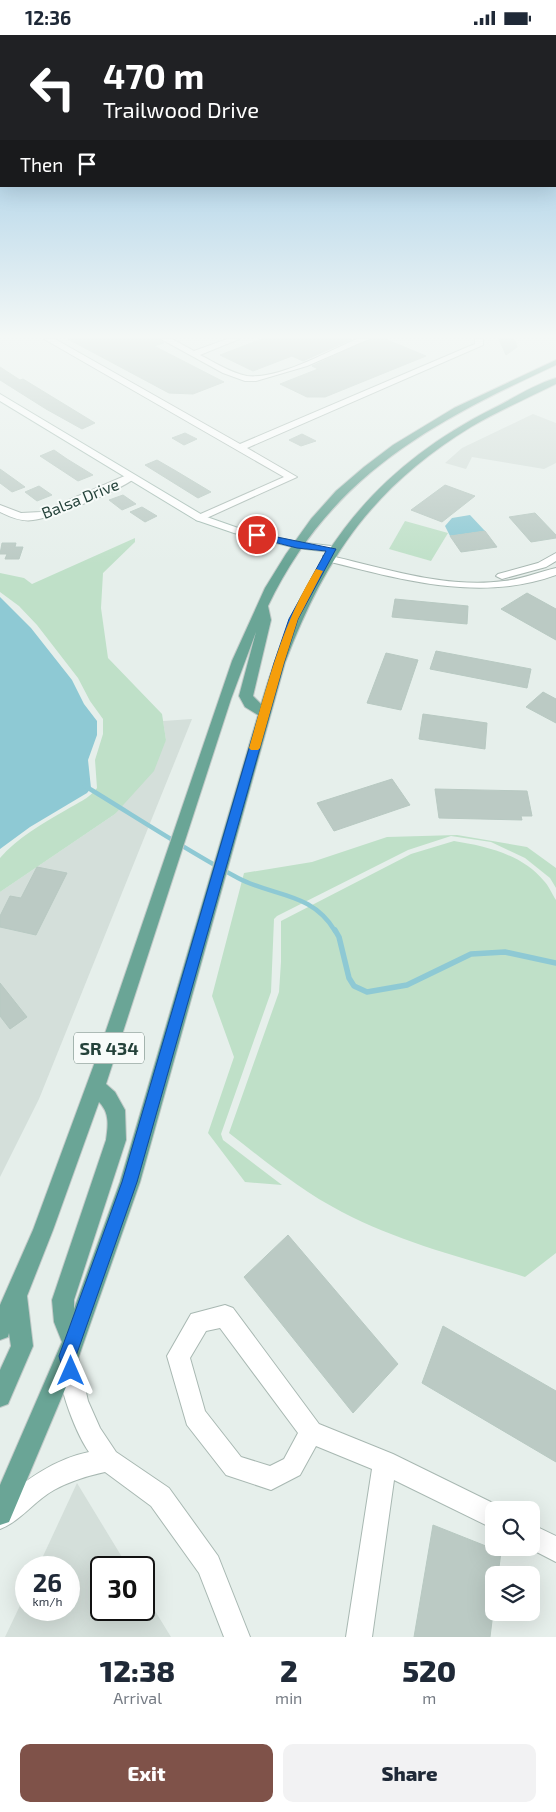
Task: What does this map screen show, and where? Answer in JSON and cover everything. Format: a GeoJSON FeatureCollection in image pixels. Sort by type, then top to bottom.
{"type":"FeatureCollection","features":[{"type":"Feature","properties":{"kind":"main road","name":"SR 434"},"geometry":{"type":"LineString","coordinates":[[0,1329],[16,1296],[46,1223],[95,1087],[189,812],[226,693],[263,599],[297,545],[315,521],[342,492],[399,444],[449,414]]}},
{"type":"Feature","properties":{"kind":"main road","name":"SR 434"},"geometry":{"type":"LineString","coordinates":[[0,1513],[70,1349],[130,1182],[226,841],[294,619],[329,554],[384,489],[425,454],[469,425],[491,414]]}},
{"type":"Feature","properties":{"kind":"main road"},"geometry":{"type":"LineString","coordinates":[[263,599],[264,620],[246,695],[250,704],[265,713]]}},
{"type":"Feature","properties":{"kind":"main road"},"geometry":{"type":"LineString","coordinates":[[70,1349],[62,1313],[63,1301],[116,1140],[118,1117],[111,1099],[95,1087]]}},
{"type":"Feature","properties":{"kind":"main road"},"geometry":{"type":"LineString","coordinates":[[0,1396],[22,1346],[16,1296]]}},
{"type":"Feature","properties":{"kind":"street"},"geometry":{"type":"LineString","coordinates":[[27,414],[200,518],[238,531],[438,582],[504,586],[527,582],[556,571]]}},
{"type":"Feature","properties":{"kind":"street"},"geometry":{"type":"LineString","coordinates":[[181,414],[292,477],[200,518]]}},
{"type":"Feature","properties":{"kind":"street"},"geometry":{"type":"LineString","coordinates":[[240,447],[319,414]]}},
{"type":"Feature","properties":{"kind":"street","name":"Balsa Drive"},"geometry":{"type":"LineString","coordinates":[[0,508],[17,515],[32,517],[48,513],[131,477]]}},
{"type":"Feature","properties":{"kind":"street"},"geometry":{"type":"LineString","coordinates":[[329,554],[440,573],[500,576],[542,565],[556,556]]}},
{"type":"Feature","properties":{"kind":"street"},"geometry":{"type":"LineString","coordinates":[[311,1432],[292,1467],[271,1477],[234,1467],[195,1417],[178,1356],[199,1322],[225,1316],[311,1432],[385,1462],[485,1512]]}},
{"type":"Feature","properties":{"kind":"street"},"geometry":{"type":"LineString","coordinates":[[70,1349],[77,1403],[92,1436],[108,1461],[160,1497],[209,1565],[237,1637]]}},
{"type":"Feature","properties":{"kind":"street"},"geometry":{"type":"LineString","coordinates":[[0,1517],[44,1482],[78,1466],[108,1461]]}},
{"type":"Feature","properties":{"kind":"street"},"geometry":{"type":"LineString","coordinates":[[359,1637],[385,1462]]}},
{"type":"Feature","properties":{"kind":"street"},"geometry":{"type":"LineString","coordinates":[[540,1541],[556,1549]]}},
{"type":"Feature","properties":{"kind":"shaded area"},"geometry":{"type":"Polygon","coordinates":[[[533,414],[556,423],[556,463],[544,469],[472,457],[466,469],[445,463],[462,448],[533,414]]]}},
{"type":"Feature","properties":{"kind":"shaded area"},"geometry":{"type":"Polygon","coordinates":[[[192,719],[39,1099],[0,1177],[0,892],[115,814],[166,740],[163,721],[192,719]]]}},
{"type":"Feature","properties":{"kind":"shaded area"},"geometry":{"type":"Polygon","coordinates":[[[77,1483],[121,1556],[90,1556],[90,1621],[155,1621],[155,1611],[171,1637],[5,1637],[15,1616],[15,1621],[80,1621],[80,1556],[43,1556],[77,1483]]]}},
{"type":"Feature","properties":{"kind":"green space"},"geometry":{"type":"Polygon","coordinates":[[[405,521],[448,533],[431,561],[389,549],[405,521]]]}},
{"type":"Feature","properties":{"kind":"green space"},"geometry":{"type":"Polygon","coordinates":[[[135,538],[135,542],[103,573],[101,608],[108,658],[162,714],[166,740],[154,771],[115,814],[0,892],[0,858],[31,831],[87,798],[97,788],[95,760],[103,734],[103,719],[90,701],[78,678],[37,625],[19,606],[0,592],[0,573],[24,578],[32,584],[135,538]]]}},
{"type":"Feature","properties":{"kind":"green space"},"geometry":{"type":"Polygon","coordinates":[[[457,835],[527,847],[556,868],[556,888],[550,878],[525,858],[491,842],[451,836],[408,850],[274,919],[271,992],[221,1134],[223,1140],[282,1185],[245,1182],[208,1133],[234,1057],[212,996],[244,873],[312,862],[387,837],[457,835]]]}},
{"type":"Feature","properties":{"kind":"green space"},"geometry":{"type":"Polygon","coordinates":[[[454,841],[490,849],[525,864],[546,883],[556,900],[556,1253],[525,1277],[432,1249],[364,1223],[312,1195],[229,1133],[279,992],[281,921],[411,854],[454,841]]]}},
{"type":"Feature","properties":{"kind":"water"},"geometry":{"type":"Polygon","coordinates":[[[470,515],[485,531],[450,536],[445,526],[452,518],[470,515]]]}},
{"type":"Feature","properties":{"kind":"water"},"geometry":{"type":"Polygon","coordinates":[[[0,597],[31,628],[72,680],[84,704],[97,721],[97,735],[88,760],[91,788],[87,793],[30,827],[0,849],[0,597]]]}},
{"type":"Feature","properties":{"kind":"building"},"geometry":{"type":"Polygon","coordinates":[[[55,414],[80,414],[95,423],[82,429],[55,414]]]}},
{"type":"Feature","properties":{"kind":"building"},"geometry":{"type":"Polygon","coordinates":[[[185,433],[197,439],[184,445],[172,438],[185,433]]]}},
{"type":"Feature","properties":{"kind":"building"},"geometry":{"type":"Polygon","coordinates":[[[302,434],[316,441],[301,446],[289,440],[302,434]]]}},
{"type":"Feature","properties":{"kind":"building"},"geometry":{"type":"Polygon","coordinates":[[[54,450],[93,475],[78,481],[40,456],[54,450]]]}},
{"type":"Feature","properties":{"kind":"building"},"geometry":{"type":"Polygon","coordinates":[[[157,460],[211,492],[198,498],[145,465],[157,460]]]}},
{"type":"Feature","properties":{"kind":"building"},"geometry":{"type":"Polygon","coordinates":[[[0,469],[25,487],[12,492],[0,483],[0,469]]]}},
{"type":"Feature","properties":{"kind":"building"},"geometry":{"type":"Polygon","coordinates":[[[445,485],[475,496],[442,522],[411,510],[445,485]]]}},
{"type":"Feature","properties":{"kind":"building"},"geometry":{"type":"Polygon","coordinates":[[[39,486],[52,495],[37,501],[25,492],[39,486]]]}},
{"type":"Feature","properties":{"kind":"building"},"geometry":{"type":"Polygon","coordinates":[[[123,495],[136,504],[122,510],[109,500],[123,495]]]}},
{"type":"Feature","properties":{"kind":"building"},"geometry":{"type":"Polygon","coordinates":[[[142,507],[157,516],[145,522],[130,512],[142,507]]]}},
{"type":"Feature","properties":{"kind":"building"},"geometry":{"type":"Polygon","coordinates":[[[535,513],[556,535],[556,538],[531,542],[509,517],[535,513]]]}},
{"type":"Feature","properties":{"kind":"building"},"geometry":{"type":"Polygon","coordinates":[[[485,531],[497,547],[461,552],[450,536],[485,531]]]}},
{"type":"Feature","properties":{"kind":"building"},"geometry":{"type":"Polygon","coordinates":[[[2,543],[16,543],[15,547],[23,547],[19,559],[5,559],[7,554],[0,554],[2,543]]]}},
{"type":"Feature","properties":{"kind":"building"},"geometry":{"type":"Polygon","coordinates":[[[527,593],[556,609],[556,640],[501,609],[527,593]]]}},
{"type":"Feature","properties":{"kind":"building"},"geometry":{"type":"Polygon","coordinates":[[[395,599],[468,606],[467,624],[392,617],[395,599]]]}},
{"type":"Feature","properties":{"kind":"building"},"geometry":{"type":"Polygon","coordinates":[[[436,651],[531,669],[527,688],[430,669],[436,651]]]}},
{"type":"Feature","properties":{"kind":"building"},"geometry":{"type":"Polygon","coordinates":[[[386,653],[418,660],[401,710],[367,703],[386,653]]]}},
{"type":"Feature","properties":{"kind":"building"},"geometry":{"type":"Polygon","coordinates":[[[543,692],[556,699],[556,723],[526,707],[543,692]]]}},
{"type":"Feature","properties":{"kind":"building"},"geometry":{"type":"Polygon","coordinates":[[[423,714],[487,723],[485,749],[419,739],[423,714]]]}},
{"type":"Feature","properties":{"kind":"building"},"geometry":{"type":"Polygon","coordinates":[[[392,779],[410,805],[334,831],[317,803],[392,779]]]}},
{"type":"Feature","properties":{"kind":"building"},"geometry":{"type":"Polygon","coordinates":[[[435,789],[527,791],[532,816],[521,816],[522,820],[439,818],[435,789]]]}},
{"type":"Feature","properties":{"kind":"building"},"geometry":{"type":"Polygon","coordinates":[[[37,867],[67,873],[36,935],[0,927],[0,916],[10,896],[21,898],[37,867]]]}},
{"type":"Feature","properties":{"kind":"building"},"geometry":{"type":"Polygon","coordinates":[[[0,983],[27,1017],[10,1029],[0,1016],[0,983]]]}},
{"type":"Feature","properties":{"kind":"building"},"geometry":{"type":"Polygon","coordinates":[[[288,1235],[398,1364],[353,1413],[244,1277],[288,1235]]]}},
{"type":"Feature","properties":{"kind":"building"},"geometry":{"type":"Polygon","coordinates":[[[443,1326],[556,1391],[556,1462],[422,1383],[443,1326]]]}},
{"type":"Feature","properties":{"kind":"building"},"geometry":{"type":"Polygon","coordinates":[[[433,1525],[485,1546],[485,1556],[500,1556],[499,1566],[485,1566],[485,1621],[492,1621],[490,1637],[414,1637],[433,1525]]]}},
{"type":"Feature","properties":{"kind":"waterway"},"geometry":{"type":"LineString","coordinates":[[85,786],[180,845],[238,878],[304,902],[326,918],[335,931]]}},
{"type":"Feature","properties":{"kind":"waterway"},"geometry":{"type":"LineString","coordinates":[[335,930],[339,937],[349,978],[354,986],[367,992],[407,985],[471,954],[505,952],[556,963]]}},
{"type":"Feature","properties":{"kind":"slow traffic"},"geometry":{"type":"LineString","coordinates":[[254,748],[294,619],[319,571]]}},
{"type":"Feature","properties":{"kind":"route"},"geometry":{"type":"LineString","coordinates":[[71,1371],[68,1356],[130,1182],[226,841],[279,663],[294,619],[304,597],[331,549],[297,545],[257,535]]}}]}
